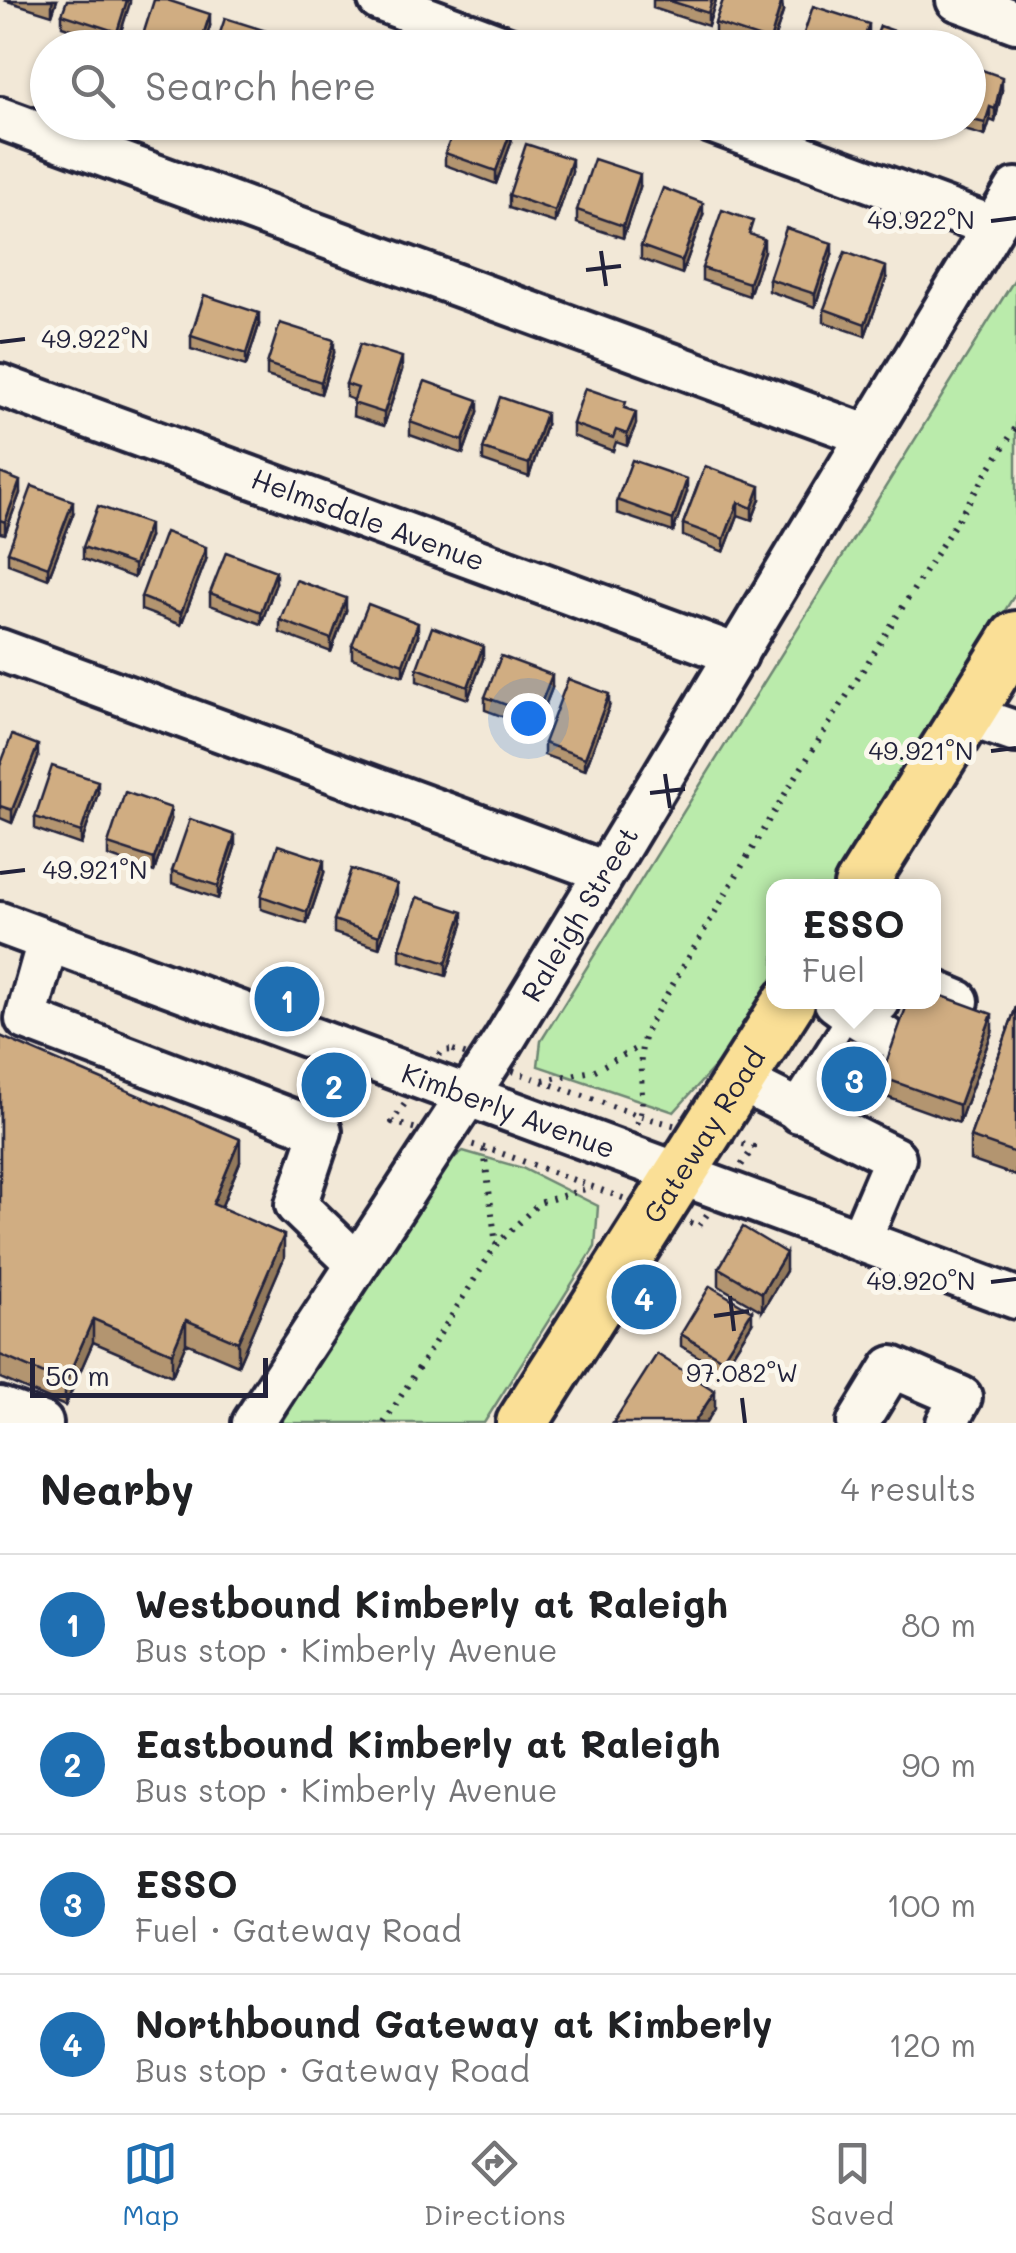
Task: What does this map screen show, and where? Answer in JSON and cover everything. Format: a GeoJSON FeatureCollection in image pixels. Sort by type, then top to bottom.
{"type":"FeatureCollection","features":[{"type":"Feature","properties":{"kind":"main road"},"geometry":{"type":"LineString","coordinates":[[864,879],[1016,638]]}},
{"type":"Feature","properties":{"kind":"main road","name":"Gateway Road"},"geometry":{"type":"LineString","coordinates":[[522,1423],[784,1009]]}},
{"type":"Feature","properties":{"kind":"street"},"geometry":{"type":"LineString","coordinates":[[379,0],[460,30]]}},
{"type":"Feature","properties":{"kind":"street"},"geometry":{"type":"LineString","coordinates":[[957,0],[1016,22]]}},
{"type":"Feature","properties":{"kind":"street"},"geometry":{"type":"LineString","coordinates":[[0,118],[30,129]]}},
{"type":"Feature","properties":{"kind":"street"},"geometry":{"type":"LineString","coordinates":[[60,140],[866,435]]}},
{"type":"Feature","properties":{"kind":"street"},"geometry":{"type":"LineString","coordinates":[[760,140],[992,226]]}},
{"type":"Feature","properties":{"kind":"street","name":"Raleigh Street"},"geometry":{"type":"LineString","coordinates":[[253,1423],[503,1042],[1016,189]]}},
{"type":"Feature","properties":{"kind":"street","name":"Helmsdale Avenue"},"geometry":{"type":"LineString","coordinates":[[0,385],[736,655]]}},
{"type":"Feature","properties":{"kind":"street"},"geometry":{"type":"LineString","coordinates":[[0,650],[603,871]]}},
{"type":"Feature","properties":{"kind":"street"},"geometry":{"type":"LineString","coordinates":[[967,715],[1016,732]]}},
{"type":"Feature","properties":{"kind":"street","name":"Kimberly Avenue"},"geometry":{"type":"LineString","coordinates":[[0,922],[464,1098],[1016,1298]]}},
{"type":"Feature","properties":{"kind":"street"},"geometry":{"type":"LineString","coordinates":[[48,941],[26,1019],[320,1131],[296,1205],[356,1262]]}},
{"type":"Feature","properties":{"kind":"street"},"geometry":{"type":"LineString","coordinates":[[827,1114],[856,1009]]}},
{"type":"Feature","properties":{"kind":"street"},"geometry":{"type":"LineString","coordinates":[[859,1009],[886,1038],[872,1064]]}},
{"type":"Feature","properties":{"kind":"street"},"geometry":{"type":"LineString","coordinates":[[739,1080],[827,1114],[895,1158],[860,1240]]}},
{"type":"Feature","properties":{"kind":"street"},"geometry":{"type":"LineString","coordinates":[[858,1423],[892,1366],[961,1397],[947,1423]]}},
{"type":"Feature","properties":{"kind":"street"},"geometry":{"type":"LineString","coordinates":[[0,1408],[42,1423]]}},
{"type":"Feature","properties":{"kind":"path"},"geometry":{"type":"LineString","coordinates":[[640,1116],[639,1047],[773,813],[1016,427]]}},
{"type":"Feature","properties":{"kind":"path"},"geometry":{"type":"LineString","coordinates":[[543,1080],[593,1071],[639,1047]]}},
{"type":"Feature","properties":{"kind":"path"},"geometry":{"type":"LineString","coordinates":[[484,1150],[496,1246]]}},
{"type":"Feature","properties":{"kind":"path"},"geometry":{"type":"LineString","coordinates":[[384,1423],[496,1246],[539,1204],[593,1186]]}},
{"type":"Feature","properties":{"kind":"green space"},"geometry":{"type":"Polygon","coordinates":[[[1016,277],[1016,593],[836,879],[766,879],[766,991],[726,1054],[674,1112],[538,1066],[541,1041],[1016,277]]]}},
{"type":"Feature","properties":{"kind":"green space"},"geometry":{"type":"Polygon","coordinates":[[[463,1151],[522,1168],[598,1206],[595,1247],[484,1423],[281,1423],[438,1170],[463,1151]]]}},
{"type":"Feature","properties":{"kind":"building"},"geometry":{"type":"Polygon","coordinates":[[[67,0],[127,0],[118,30],[62,14],[67,0]]]}},
{"type":"Feature","properties":{"kind":"building"},"geometry":{"type":"Polygon","coordinates":[[[154,0],[167,0],[210,14],[205,30],[145,30],[154,0]]]}},
{"type":"Feature","properties":{"kind":"building"},"geometry":{"type":"Polygon","coordinates":[[[667,0],[712,0],[708,13],[667,0]]]}},
{"type":"Feature","properties":{"kind":"building"},"geometry":{"type":"Polygon","coordinates":[[[723,0],[782,0],[773,30],[736,30],[715,23],[723,0]]]}},
{"type":"Feature","properties":{"kind":"building"},"geometry":{"type":"Polygon","coordinates":[[[813,6],[869,24],[867,30],[805,30],[813,6]]]}},
{"type":"Feature","properties":{"kind":"building"},"geometry":{"type":"Polygon","coordinates":[[[225,18],[263,30],[221,30],[225,18]]]}},
{"type":"Feature","properties":{"kind":"building"},"geometry":{"type":"Polygon","coordinates":[[[986,71],[1002,77],[995,109],[990,107],[986,120],[986,71]]]}},
{"type":"Feature","properties":{"kind":"building"},"geometry":{"type":"Polygon","coordinates":[[[450,140],[508,140],[496,171],[445,153],[450,140]]]}},
{"type":"Feature","properties":{"kind":"building"},"geometry":{"type":"Polygon","coordinates":[[[526,144],[572,159],[555,211],[509,195],[526,144]]]}},
{"type":"Feature","properties":{"kind":"building"},"geometry":{"type":"Polygon","coordinates":[[[594,159],[640,174],[623,226],[577,210],[594,159]]]}},
{"type":"Feature","properties":{"kind":"building"},"geometry":{"type":"Polygon","coordinates":[[[663,188],[703,203],[682,261],[641,246],[663,188]]]}},
{"type":"Feature","properties":{"kind":"building"},"geometry":{"type":"Polygon","coordinates":[[[722,210],[753,221],[749,234],[764,239],[749,283],[702,268],[722,210]]]}},
{"type":"Feature","properties":{"kind":"building"},"geometry":{"type":"Polygon","coordinates":[[[786,228],[832,243],[815,294],[769,279],[786,228]]]}},
{"type":"Feature","properties":{"kind":"building"},"geometry":{"type":"Polygon","coordinates":[[[845,252],[886,267],[865,324],[824,309],[845,252]]]}},
{"type":"Feature","properties":{"kind":"building"},"geometry":{"type":"Polygon","coordinates":[[[204,295],[259,313],[246,354],[191,336],[204,295]]]}},
{"type":"Feature","properties":{"kind":"building"},"geometry":{"type":"Polygon","coordinates":[[[280,323],[334,340],[321,382],[267,364],[280,323]]]}},
{"type":"Feature","properties":{"kind":"building"},"geometry":{"type":"Polygon","coordinates":[[[360,344],[402,357],[384,413],[353,403],[358,388],[346,384],[360,344]]]}},
{"type":"Feature","properties":{"kind":"building"},"geometry":{"type":"Polygon","coordinates":[[[425,381],[478,400],[463,441],[410,422],[425,381]]]}},
{"type":"Feature","properties":{"kind":"building"},"geometry":{"type":"Polygon","coordinates":[[[585,388],[626,402],[624,408],[636,412],[627,434],[616,430],[613,438],[573,424],[585,388]]]}},
{"type":"Feature","properties":{"kind":"building"},"geometry":{"type":"Polygon","coordinates":[[[500,397],[546,413],[529,464],[483,449],[500,397]]]}},
{"type":"Feature","properties":{"kind":"building"},"geometry":{"type":"Polygon","coordinates":[[[632,460],[687,479],[673,520],[617,500],[632,460]]]}},
{"type":"Feature","properties":{"kind":"building"},"geometry":{"type":"Polygon","coordinates":[[[705,466],[760,486],[752,508],[738,502],[724,539],[683,524],[705,466]]]}},
{"type":"Feature","properties":{"kind":"building"},"geometry":{"type":"Polygon","coordinates":[[[0,473],[20,481],[5,522],[0,520],[0,473]]]}},
{"type":"Feature","properties":{"kind":"building"},"geometry":{"type":"Polygon","coordinates":[[[32,486],[73,501],[48,567],[8,552],[32,486]]]}},
{"type":"Feature","properties":{"kind":"building"},"geometry":{"type":"Polygon","coordinates":[[[98,506],[149,524],[134,565],[83,547],[98,506]]]}},
{"type":"Feature","properties":{"kind":"building"},"geometry":{"type":"Polygon","coordinates":[[[165,532],[206,547],[181,613],[141,597],[165,532]]]}},
{"type":"Feature","properties":{"kind":"building"},"geometry":{"type":"Polygon","coordinates":[[[226,552],[276,571],[261,612],[210,593],[226,552]]]}},
{"type":"Feature","properties":{"kind":"building"},"geometry":{"type":"Polygon","coordinates":[[[296,580],[346,598],[331,639],[280,620],[296,580]]]}},
{"type":"Feature","properties":{"kind":"building"},"geometry":{"type":"Polygon","coordinates":[[[368,604],[418,623],[403,664],[352,645],[368,604]]]}},
{"type":"Feature","properties":{"kind":"building"},"geometry":{"type":"Polygon","coordinates":[[[432,627],[483,646],[468,687],[417,668],[432,627]]]}},
{"type":"Feature","properties":{"kind":"building"},"geometry":{"type":"Polygon","coordinates":[[[501,656],[552,675],[536,716],[485,697],[501,656]]]}},
{"type":"Feature","properties":{"kind":"building"},"geometry":{"type":"Polygon","coordinates":[[[568,679],[609,694],[585,758],[544,743],[568,679]]]}},
{"type":"Feature","properties":{"kind":"building"},"geometry":{"type":"Polygon","coordinates":[[[12,735],[38,745],[12,810],[0,806],[0,766],[12,735]]]}},
{"type":"Feature","properties":{"kind":"building"},"geometry":{"type":"Polygon","coordinates":[[[52,766],[98,781],[81,832],[35,817],[52,766]]]}},
{"type":"Feature","properties":{"kind":"building"},"geometry":{"type":"Polygon","coordinates":[[[125,792],[171,808],[154,859],[108,844],[125,792]]]}},
{"type":"Feature","properties":{"kind":"building"},"geometry":{"type":"Polygon","coordinates":[[[190,819],[235,835],[218,886],[172,871],[190,819]]]}},
{"type":"Feature","properties":{"kind":"building"},"geometry":{"type":"Polygon","coordinates":[[[278,845],[324,860],[307,912],[261,896],[278,845]]]}},
{"type":"Feature","properties":{"kind":"building"},"geometry":{"type":"Polygon","coordinates":[[[351,869],[397,884],[379,936],[334,920],[351,869]]]}},
{"type":"Feature","properties":{"kind":"building"},"geometry":{"type":"Polygon","coordinates":[[[417,897],[463,912],[446,963],[400,948],[417,897]]]}},
{"type":"Feature","properties":{"kind":"building"},"geometry":{"type":"Polygon","coordinates":[[[941,996],[992,1014],[959,1105],[881,1077],[905,1009],[941,1009],[941,996]]]}},
{"type":"Feature","properties":{"kind":"building"},"geometry":{"type":"Polygon","coordinates":[[[1016,1007],[1016,1153],[970,1137],[1016,1007]]]}},
{"type":"Feature","properties":{"kind":"building"},"geometry":{"type":"Polygon","coordinates":[[[0,1036],[240,1139],[213,1204],[284,1235],[238,1342],[186,1320],[172,1353],[93,1319],[65,1383],[0,1355],[0,1036]]]}},
{"type":"Feature","properties":{"kind":"building"},"geometry":{"type":"Polygon","coordinates":[[[849,1037],[882,1058],[858,1095],[826,1075],[849,1037]]]}},
{"type":"Feature","properties":{"kind":"building"},"geometry":{"type":"Polygon","coordinates":[[[743,1227],[786,1253],[762,1293],[719,1268],[743,1227]]]}},
{"type":"Feature","properties":{"kind":"building"},"geometry":{"type":"Polygon","coordinates":[[[710,1286],[752,1311],[722,1359],[681,1334],[710,1286]]]}},
{"type":"Feature","properties":{"kind":"building"},"geometry":{"type":"Polygon","coordinates":[[[657,1354],[715,1391],[694,1423],[613,1423],[657,1354]]]}},
{"type":"Feature","properties":{"kind":"place","name":"Westbound Kimberly at Raleigh"},"geometry":{"type":"Point","coordinates":[287,999]}},
{"type":"Feature","properties":{"kind":"place","name":"ESSO"},"geometry":{"type":"Point","coordinates":[854,1079]}},
{"type":"Feature","properties":{"kind":"place","name":"Eastbound Kimberly at Raleigh"},"geometry":{"type":"Point","coordinates":[334,1085]}},
{"type":"Feature","properties":{"kind":"place","name":"Northbound Gateway at Kimberly"},"geometry":{"type":"Point","coordinates":[644,1297]}}]}
